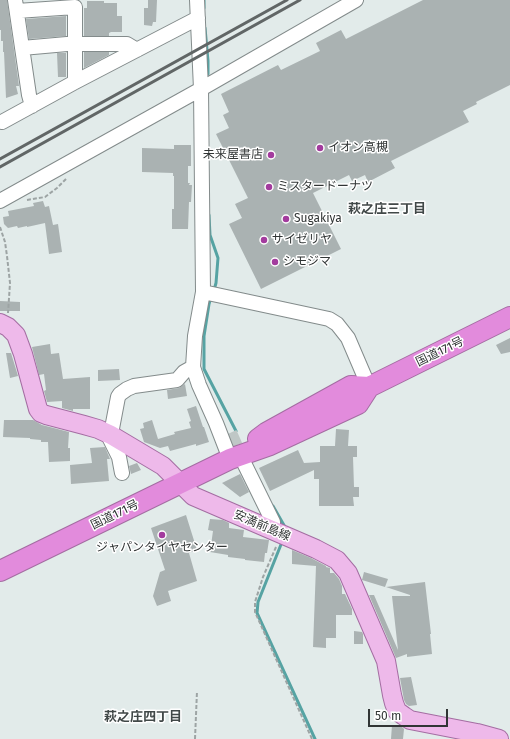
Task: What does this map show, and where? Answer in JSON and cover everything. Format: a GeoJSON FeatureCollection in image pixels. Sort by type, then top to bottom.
{"type":"FeatureCollection","features":[{"type":"Feature","properties":{"kind":"highway","name":"国道171号"},"geometry":{"type":"LineString","coordinates":[[0,571],[180,483],[237,462],[266,433],[351,386],[369,386],[510,317]]}},
{"type":"Feature","properties":{"kind":"main road","name":"安満前島線"},"geometry":{"type":"LineString","coordinates":[[4,325],[16,335],[39,411],[46,415],[84,425],[111,435],[163,466],[193,496],[316,549],[337,560],[348,572],[386,661],[392,695],[397,711],[410,720],[477,733],[499,739]]}},
{"type":"Feature","properties":{"kind":"street"},"geometry":{"type":"LineString","coordinates":[[197,0],[201,89],[204,292],[195,336],[193,367],[199,386],[216,423],[237,462],[273,522],[277,533]]}},
{"type":"Feature","properties":{"kind":"street"},"geometry":{"type":"LineString","coordinates":[[0,201],[201,89],[356,0]]}},
{"type":"Feature","properties":{"kind":"street"},"geometry":{"type":"LineString","coordinates":[[32,106],[29,95],[16,6],[75,7],[76,82]]}},
{"type":"Feature","properties":{"kind":"street"},"geometry":{"type":"LineString","coordinates":[[2,122],[198,18]]}},
{"type":"Feature","properties":{"kind":"street"},"geometry":{"type":"LineString","coordinates":[[22,48],[75,44],[127,44],[137,50]]}},
{"type":"Feature","properties":{"kind":"street"},"geometry":{"type":"LineString","coordinates":[[204,292],[329,319],[337,324],[348,338],[369,386]]}},
{"type":"Feature","properties":{"kind":"street"},"geometry":{"type":"LineString","coordinates":[[122,473],[119,457],[110,439],[118,398],[123,391],[134,386],[177,380],[184,372],[193,367]]}},
{"type":"Feature","properties":{"kind":"street"},"geometry":{"type":"LineString","coordinates":[[199,386],[214,400],[230,433]]}},
{"type":"Feature","properties":{"kind":"path"},"geometry":{"type":"LineString","coordinates":[[0,227],[6,242],[9,276],[4,325]]}},
{"type":"Feature","properties":{"kind":"path"},"geometry":{"type":"LineString","coordinates":[[277,533],[255,602],[255,612],[312,739]]}},
{"type":"Feature","properties":{"kind":"path"},"geometry":{"type":"LineString","coordinates":[[195,739],[197,691]]}},
{"type":"Feature","properties":{"kind":"building"},"geometry":{"type":"Polygon","coordinates":[[[0,0],[7,0],[19,86],[16,86],[18,94],[6,98],[4,52],[0,30],[0,0]]]}},
{"type":"Feature","properties":{"kind":"building"},"geometry":{"type":"Polygon","coordinates":[[[148,0],[157,0],[156,22],[153,22],[152,26],[144,25],[144,8],[148,8],[148,0]]]}},
{"type":"Feature","properties":{"kind":"building","name":"イオン高槻"},"geometry":{"type":"Polygon","coordinates":[[[423,0],[510,0],[510,85],[476,102],[477,104],[463,111],[469,122],[391,161],[395,168],[368,182],[365,175],[352,181],[349,175],[313,193],[341,249],[261,289],[229,224],[242,218],[235,204],[248,198],[216,134],[229,128],[223,115],[229,112],[221,94],[278,65],[281,70],[320,51],[316,43],[341,30],[346,39],[423,0]]]}},
{"type":"Feature","properties":{"kind":"building"},"geometry":{"type":"Polygon","coordinates":[[[87,1],[117,3],[117,16],[122,16],[122,32],[111,32],[109,33],[109,36],[84,36],[84,8],[87,8],[87,1]]]}},
{"type":"Feature","properties":{"kind":"building"},"geometry":{"type":"Polygon","coordinates":[[[66,16],[66,36],[29,39],[26,19],[66,16]]]}},
{"type":"Feature","properties":{"kind":"building"},"geometry":{"type":"Polygon","coordinates":[[[84,52],[109,52],[109,55],[84,68],[84,52]]]}},
{"type":"Feature","properties":{"kind":"building"},"geometry":{"type":"Polygon","coordinates":[[[57,53],[66,53],[66,77],[58,77],[57,53]]]}},
{"type":"Feature","properties":{"kind":"building"},"geometry":{"type":"Polygon","coordinates":[[[174,145],[191,145],[191,166],[188,166],[188,183],[190,183],[189,185],[192,185],[191,202],[189,202],[188,229],[172,229],[172,209],[174,209],[173,173],[142,172],[142,148],[174,149],[174,145]]]}},
{"type":"Feature","properties":{"kind":"building"},"geometry":{"type":"Polygon","coordinates":[[[43,201],[45,207],[49,206],[53,225],[58,224],[62,252],[49,254],[45,223],[18,228],[17,226],[8,228],[4,224],[3,217],[9,216],[8,211],[34,206],[33,203],[43,201]]]}},
{"type":"Feature","properties":{"kind":"building"},"geometry":{"type":"Polygon","coordinates":[[[0,301],[20,302],[20,311],[0,311],[0,301]]]}},
{"type":"Feature","properties":{"kind":"building"},"geometry":{"type":"Polygon","coordinates":[[[510,338],[510,352],[501,354],[496,345],[510,338]]]}},
{"type":"Feature","properties":{"kind":"building"},"geometry":{"type":"Polygon","coordinates":[[[50,344],[51,354],[59,353],[63,379],[90,377],[90,409],[73,409],[73,411],[62,408],[62,401],[47,402],[44,391],[46,390],[44,374],[39,375],[32,347],[50,344]]]}},
{"type":"Feature","properties":{"kind":"building"},"geometry":{"type":"Polygon","coordinates":[[[6,353],[11,353],[18,376],[10,378],[6,353]]]}},
{"type":"Feature","properties":{"kind":"building"},"geometry":{"type":"Polygon","coordinates":[[[119,369],[120,380],[98,381],[98,370],[119,369]]]}},
{"type":"Feature","properties":{"kind":"building"},"geometry":{"type":"Polygon","coordinates":[[[185,384],[187,396],[168,399],[167,390],[179,388],[185,384]]]}},
{"type":"Feature","properties":{"kind":"building"},"geometry":{"type":"Polygon","coordinates":[[[196,406],[209,442],[170,451],[168,446],[160,448],[144,442],[140,429],[144,428],[143,423],[152,420],[158,439],[175,434],[174,432],[191,428],[189,422],[191,421],[187,409],[196,406]]]}},
{"type":"Feature","properties":{"kind":"building"},"geometry":{"type":"Polygon","coordinates":[[[4,420],[33,420],[42,425],[69,432],[68,448],[70,448],[70,461],[49,462],[48,442],[41,442],[41,440],[30,438],[3,437],[4,420]]]}},
{"type":"Feature","properties":{"kind":"building"},"geometry":{"type":"Polygon","coordinates":[[[336,429],[349,430],[348,446],[357,446],[357,457],[353,457],[354,487],[359,487],[359,497],[353,497],[354,506],[319,506],[319,479],[314,479],[314,470],[270,491],[259,468],[298,450],[304,463],[320,462],[320,446],[335,446],[336,429]]]}},
{"type":"Feature","properties":{"kind":"building"},"geometry":{"type":"Polygon","coordinates":[[[105,447],[110,459],[107,459],[109,481],[71,484],[70,465],[92,463],[90,448],[105,447]]]}},
{"type":"Feature","properties":{"kind":"building"},"geometry":{"type":"Polygon","coordinates":[[[137,463],[141,470],[131,474],[129,466],[137,463]]]}},
{"type":"Feature","properties":{"kind":"building"},"geometry":{"type":"Polygon","coordinates":[[[240,474],[249,492],[240,497],[222,483],[240,474]]]}},
{"type":"Feature","properties":{"kind":"building"},"geometry":{"type":"Polygon","coordinates":[[[186,515],[197,550],[189,553],[197,581],[168,591],[171,601],[157,606],[153,596],[160,572],[165,570],[151,528],[186,515]]]}},
{"type":"Feature","properties":{"kind":"building"},"geometry":{"type":"Polygon","coordinates":[[[210,519],[223,520],[229,523],[229,528],[244,530],[243,537],[269,540],[264,562],[228,557],[228,555],[210,552],[213,531],[208,530],[210,519]]]}},
{"type":"Feature","properties":{"kind":"building"},"geometry":{"type":"Polygon","coordinates":[[[292,550],[330,568],[330,573],[334,573],[339,579],[342,586],[342,594],[345,594],[352,609],[352,615],[336,615],[336,638],[326,638],[326,648],[313,647],[316,566],[292,564],[292,550]]]}},
{"type":"Feature","properties":{"kind":"building"},"geometry":{"type":"Polygon","coordinates":[[[364,572],[388,579],[385,587],[362,580],[364,572]]]}},
{"type":"Feature","properties":{"kind":"building"},"geometry":{"type":"Polygon","coordinates":[[[425,582],[432,654],[407,657],[407,654],[396,658],[369,595],[374,595],[398,650],[392,596],[410,595],[386,587],[425,582]]]}},
{"type":"Feature","properties":{"kind":"building"},"geometry":{"type":"Polygon","coordinates":[[[354,631],[362,632],[363,644],[354,644],[354,631]]]}},
{"type":"Feature","properties":{"kind":"building"},"geometry":{"type":"Polygon","coordinates":[[[411,677],[417,705],[409,706],[404,700],[400,678],[411,677]]]}},
{"type":"Feature","properties":{"kind":"building"},"geometry":{"type":"Polygon","coordinates":[[[392,725],[402,727],[404,729],[403,739],[391,739],[392,725]]]}},
{"type":"Feature","properties":{"kind":"waterway"},"geometry":{"type":"LineString","coordinates":[[204,0],[204,8]]}},
{"type":"Feature","properties":{"kind":"waterway"},"geometry":{"type":"LineString","coordinates":[[205,28],[208,74]]}},
{"type":"Feature","properties":{"kind":"waterway"},"geometry":{"type":"LineString","coordinates":[[209,215],[210,235],[218,258],[214,290]]}},
{"type":"Feature","properties":{"kind":"waterway"},"geometry":{"type":"LineString","coordinates":[[211,297],[204,336],[204,369],[236,431]]}},
{"type":"Feature","properties":{"kind":"waterway"},"geometry":{"type":"LineString","coordinates":[[273,506],[285,527]]}},
{"type":"Feature","properties":{"kind":"waterway"},"geometry":{"type":"LineString","coordinates":[[282,542],[258,602],[257,613],[315,739]]}},
{"type":"Feature","properties":{"kind":"tunnel"},"geometry":{"type":"LineString","coordinates":[[230,433],[244,464]]}},
{"type":"Feature","properties":{"kind":"railway"},"geometry":{"type":"LineString","coordinates":[[0,159],[287,0]]}},
{"type":"Feature","properties":{"kind":"railway"},"geometry":{"type":"LineString","coordinates":[[0,167],[300,0]]}},
{"type":"Feature","properties":{"kind":"place","name":"イオン高槻"},"geometry":{"type":"Point","coordinates":[320,148]}},
{"type":"Feature","properties":{"kind":"place","name":"未来屋書店"},"geometry":{"type":"Point","coordinates":[271,155]}},
{"type":"Feature","properties":{"kind":"place","name":"ミスタードーナツ"},"geometry":{"type":"Point","coordinates":[269,187]}},
{"type":"Feature","properties":{"kind":"place","name":"Sugakiya"},"geometry":{"type":"Point","coordinates":[286,219]}},
{"type":"Feature","properties":{"kind":"place","name":"サイゼリヤ"},"geometry":{"type":"Point","coordinates":[264,240]}},
{"type":"Feature","properties":{"kind":"place","name":"シモジマ"},"geometry":{"type":"Point","coordinates":[275,262]}},
{"type":"Feature","properties":{"kind":"place","name":"ジャパンタイヤセンター"},"geometry":{"type":"Point","coordinates":[162,535]}},
{"type":"Feature","properties":{"kind":"district","name":"萩之庄三丁目"},"geometry":{"type":"Point","coordinates":[387,209]}},
{"type":"Feature","properties":{"kind":"district","name":"萩之庄四丁目"},"geometry":{"type":"Point","coordinates":[143,717]}}]}
